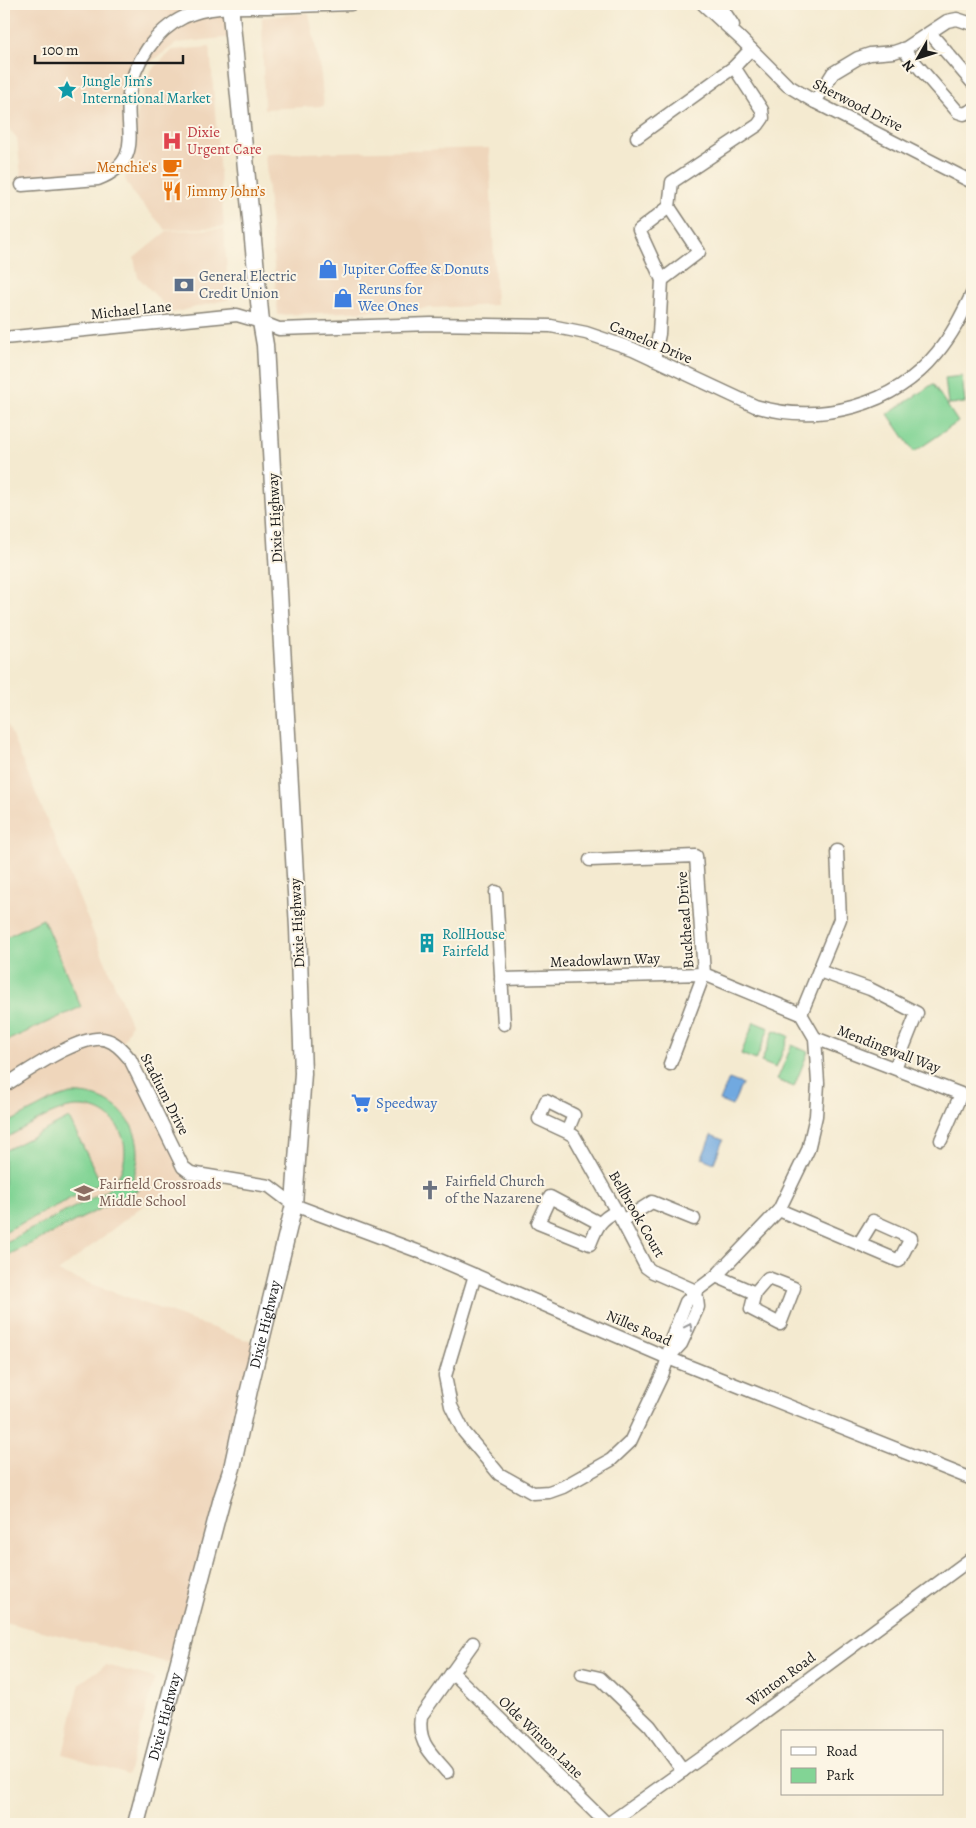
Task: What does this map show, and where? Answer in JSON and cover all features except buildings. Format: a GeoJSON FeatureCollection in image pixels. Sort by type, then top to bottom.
{"type":"FeatureCollection","features":[{"type":"Feature","properties":{"kind":"main road","name":"Dixie Highway"},"geometry":{"type":"LineString","coordinates":[[136,1824],[222,1498],[232,1468],[294,1205],[302,1102],[303,1049],[298,928],[267,375],[231,6]]}},
{"type":"Feature","properties":{"kind":"street"},"geometry":{"type":"LineString","coordinates":[[22,185],[98,179],[110,175],[126,155],[130,145],[129,97],[131,83],[150,44],[169,26],[185,16],[231,6],[351,4]]}},
{"type":"Feature","properties":{"kind":"street","name":"Sherwood Drive"},"geometry":{"type":"LineString","coordinates":[[703,4],[787,86],[972,182]]}},
{"type":"Feature","properties":{"kind":"street","name":"Sherwood Drive"},"geometry":{"type":"LineString","coordinates":[[719,4],[746,45]]}},
{"type":"Feature","properties":{"kind":"street"},"geometry":{"type":"LineString","coordinates":[[815,102],[834,73],[845,64],[870,54],[894,52],[903,49],[914,44],[947,21],[957,19],[972,24]]}},
{"type":"Feature","properties":{"kind":"street"},"geometry":{"type":"LineString","coordinates":[[930,33],[972,82]]}},
{"type":"Feature","properties":{"kind":"street"},"geometry":{"type":"LineString","coordinates":[[638,137],[734,67],[746,45]]}},
{"type":"Feature","properties":{"kind":"street"},"geometry":{"type":"LineString","coordinates":[[903,49],[958,112],[964,114],[972,110]]}},
{"type":"Feature","properties":{"kind":"street"},"geometry":{"type":"LineString","coordinates":[[662,280],[699,252],[669,207],[672,182],[758,125],[763,118],[762,110],[734,67]]}},
{"type":"Feature","properties":{"kind":"street"},"geometry":{"type":"LineString","coordinates":[[654,358],[659,334],[662,280],[639,230],[669,207]]}},
{"type":"Feature","properties":{"kind":"street","name":"Camelot Drive"},"geometry":{"type":"LineString","coordinates":[[261,322],[279,329],[430,324],[551,326],[586,333],[625,346],[654,358],[737,399],[773,411],[805,413],[844,410],[866,404],[886,395],[920,371],[950,336],[972,294]]}},
{"type":"Feature","properties":{"kind":"street","name":"Michael Lane"},"geometry":{"type":"LineString","coordinates":[[4,338],[237,315],[261,322]]}},
{"type":"Feature","properties":{"kind":"street"},"geometry":{"type":"LineString","coordinates":[[475,1275],[445,1376],[451,1406],[464,1432],[499,1474],[533,1493],[549,1492],[563,1487],[611,1460],[630,1442],[668,1358],[681,1344],[698,1308],[696,1291],[716,1276],[779,1210],[808,1150],[816,1116],[818,1084],[815,1038],[801,1014],[840,919],[836,851]]}},
{"type":"Feature","properties":{"kind":"street","name":"Buckhead Drive"},"geometry":{"type":"LineString","coordinates":[[590,860],[696,856],[704,974],[801,1014]]}},
{"type":"Feature","properties":{"kind":"street"},"geometry":{"type":"LineString","coordinates":[[496,892],[504,1024]]}},
{"type":"Feature","properties":{"kind":"street"},"geometry":{"type":"LineString","coordinates":[[820,971],[870,989],[917,1013],[895,1068]]}},
{"type":"Feature","properties":{"kind":"street"},"geometry":{"type":"LineString","coordinates":[[670,1064],[704,974]]}},
{"type":"Feature","properties":{"kind":"street","name":"Meadowlawn Way"},"geometry":{"type":"LineString","coordinates":[[501,979],[704,974]]}},
{"type":"Feature","properties":{"kind":"street","name":"Stadium Drive"},"geometry":{"type":"LineString","coordinates":[[4,1086],[78,1042],[94,1038],[107,1040],[121,1048],[130,1060],[183,1167],[192,1173],[269,1186],[294,1205]]}},
{"type":"Feature","properties":{"kind":"street","name":"Mendingwall Way"},"geometry":{"type":"LineString","coordinates":[[815,1038],[961,1094],[941,1140]]}},
{"type":"Feature","properties":{"kind":"street","name":"Bellbrook Court"},"geometry":{"type":"LineString","coordinates":[[567,1132],[574,1136],[620,1216],[646,1267],[696,1291]]}},
{"type":"Feature","properties":{"kind":"street"},"geometry":{"type":"LineString","coordinates":[[599,1223],[550,1197],[538,1223],[590,1244],[599,1223],[608,1216],[620,1216],[652,1202],[694,1219]]}},
{"type":"Feature","properties":{"kind":"street","name":"Nilles Road"},"geometry":{"type":"LineString","coordinates":[[294,1205],[416,1251],[668,1358],[972,1479]]}},
{"type":"Feature","properties":{"kind":"street"},"geometry":{"type":"LineString","coordinates":[[779,1210],[859,1244]]}},
{"type":"Feature","properties":{"kind":"street"},"geometry":{"type":"LineString","coordinates":[[716,1276],[755,1293]]}},
{"type":"Feature","properties":{"kind":"street","name":"Winton Road"},"geometry":{"type":"LineString","coordinates":[[608,1824],[972,1558]]}},
{"type":"Feature","properties":{"kind":"street"},"geometry":{"type":"LineString","coordinates":[[447,1772],[428,1750],[422,1739],[421,1716],[473,1644]]}},
{"type":"Feature","properties":{"kind":"street","name":"Olde Winton Lane"},"geometry":{"type":"LineString","coordinates":[[452,1672],[608,1824]]}},
{"type":"Feature","properties":{"kind":"street"},"geometry":{"type":"LineString","coordinates":[[582,1674],[600,1678],[650,1726],[683,1771]]}},
{"type":"Feature","properties":{"kind":"shaded area","name":"Jungle Jim’s International Market"},"geometry":{"type":"Polygon","coordinates":[[[4,4],[230,4],[233,37],[177,43],[134,74],[130,145],[110,175],[22,185],[17,138],[4,125],[4,4]]]}},
{"type":"Feature","properties":{"kind":"shaded area"},"geometry":{"type":"Polygon","coordinates":[[[309,13],[321,75],[324,106],[264,109],[262,17],[309,13]]]}},
{"type":"Feature","properties":{"kind":"shaded area"},"geometry":{"type":"Polygon","coordinates":[[[210,47],[224,227],[166,230],[134,195],[125,179],[139,107],[150,72],[172,50],[210,47]]]}},
{"type":"Feature","properties":{"kind":"shaded area"},"geometry":{"type":"Polygon","coordinates":[[[489,148],[496,305],[278,315],[265,154],[489,148]]]}},
{"type":"Feature","properties":{"kind":"shaded area"},"geometry":{"type":"Polygon","coordinates":[[[224,229],[229,299],[172,313],[138,277],[134,258],[167,231],[224,229]]]}},
{"type":"Feature","properties":{"kind":"shaded area","name":"Fairfield Crossroads Middle School"},"geometry":{"type":"Polygon","coordinates":[[[4,716],[131,1024],[121,1048],[191,1173],[179,1186],[150,1200],[58,1272],[260,1345],[178,1666],[133,1653],[4,1622],[4,716]]]}},
{"type":"Feature","properties":{"kind":"shaded area"},"geometry":{"type":"Polygon","coordinates":[[[106,1665],[155,1678],[128,1774],[63,1754],[80,1683],[106,1665]]]}},
{"type":"Feature","properties":{"kind":"green space"},"geometry":{"type":"Polygon","coordinates":[[[962,376],[965,403],[948,404],[945,378],[962,376]]]}},
{"type":"Feature","properties":{"kind":"green space"},"geometry":{"type":"Polygon","coordinates":[[[933,384],[958,422],[914,452],[888,414],[933,384]]]}},
{"type":"Feature","properties":{"kind":"green space"},"geometry":{"type":"Polygon","coordinates":[[[43,919],[81,1007],[4,1042],[4,938],[43,919]]]}},
{"type":"Feature","properties":{"kind":"green space"},"geometry":{"type":"Polygon","coordinates":[[[754,1022],[769,1028],[756,1060],[741,1054],[754,1022]]]}},
{"type":"Feature","properties":{"kind":"green space"},"geometry":{"type":"Polygon","coordinates":[[[774,1030],[789,1036],[776,1068],[761,1062],[774,1030]]]}},
{"type":"Feature","properties":{"kind":"green space"},"geometry":{"type":"Polygon","coordinates":[[[792,1045],[808,1052],[794,1087],[777,1080],[792,1045]]]}},
{"type":"Feature","properties":{"kind":"green space"},"geometry":{"type":"Polygon","coordinates":[[[70,1094],[87,1095],[103,1099],[116,1107],[126,1118],[134,1130],[138,1145],[133,1178],[140,1189],[4,1257],[4,1243],[106,1191],[117,1179],[123,1165],[125,1151],[123,1137],[107,1115],[93,1109],[77,1107],[60,1111],[40,1119],[4,1139],[4,1125],[52,1100],[70,1094]]]}},
{"type":"Feature","properties":{"kind":"green space"},"geometry":{"type":"Polygon","coordinates":[[[69,1118],[101,1183],[4,1232],[4,1151],[69,1118]]]}},
{"type":"Feature","properties":{"kind":"water"},"geometry":{"type":"Polygon","coordinates":[[[729,1079],[742,1084],[732,1106],[720,1101],[729,1079]]]}},
{"type":"Feature","properties":{"kind":"water"},"geometry":{"type":"Polygon","coordinates":[[[711,1135],[723,1140],[714,1163],[702,1158],[711,1135]]]}},
{"type":"Feature","properties":{"kind":"place","name":"Jungle Jim’s International Market"},"geometry":{"type":"Point","coordinates":[67,90]}},
{"type":"Feature","properties":{"kind":"place","name":"Dixie Urgent Care"},"geometry":{"type":"Point","coordinates":[172,141]}},
{"type":"Feature","properties":{"kind":"place","name":"Menchie's"},"geometry":{"type":"Point","coordinates":[172,167]}},
{"type":"Feature","properties":{"kind":"place","name":"Jimmy John’s"},"geometry":{"type":"Point","coordinates":[172,191]}},
{"type":"Feature","properties":{"kind":"place","name":"Jupiter Coffee & Donuts"},"geometry":{"type":"Point","coordinates":[328,269]}},
{"type":"Feature","properties":{"kind":"place","name":"General Electric Credit Union"},"geometry":{"type":"Point","coordinates":[184,285]}},
{"type":"Feature","properties":{"kind":"place","name":"Reruns for Wee Ones"},"geometry":{"type":"Point","coordinates":[343,298]}},
{"type":"Feature","properties":{"kind":"place","name":"RollHouse Fairfeld"},"geometry":{"type":"Point","coordinates":[427,943]}},
{"type":"Feature","properties":{"kind":"place","name":"Speedway"},"geometry":{"type":"Point","coordinates":[361,1103]}},
{"type":"Feature","properties":{"kind":"place","name":"Fairfield Church of the Nazarene"},"geometry":{"type":"Point","coordinates":[430,1190]}},
{"type":"Feature","properties":{"kind":"place","name":"Fairfield Crossroads Middle School"},"geometry":{"type":"Point","coordinates":[84,1193]}}]}
